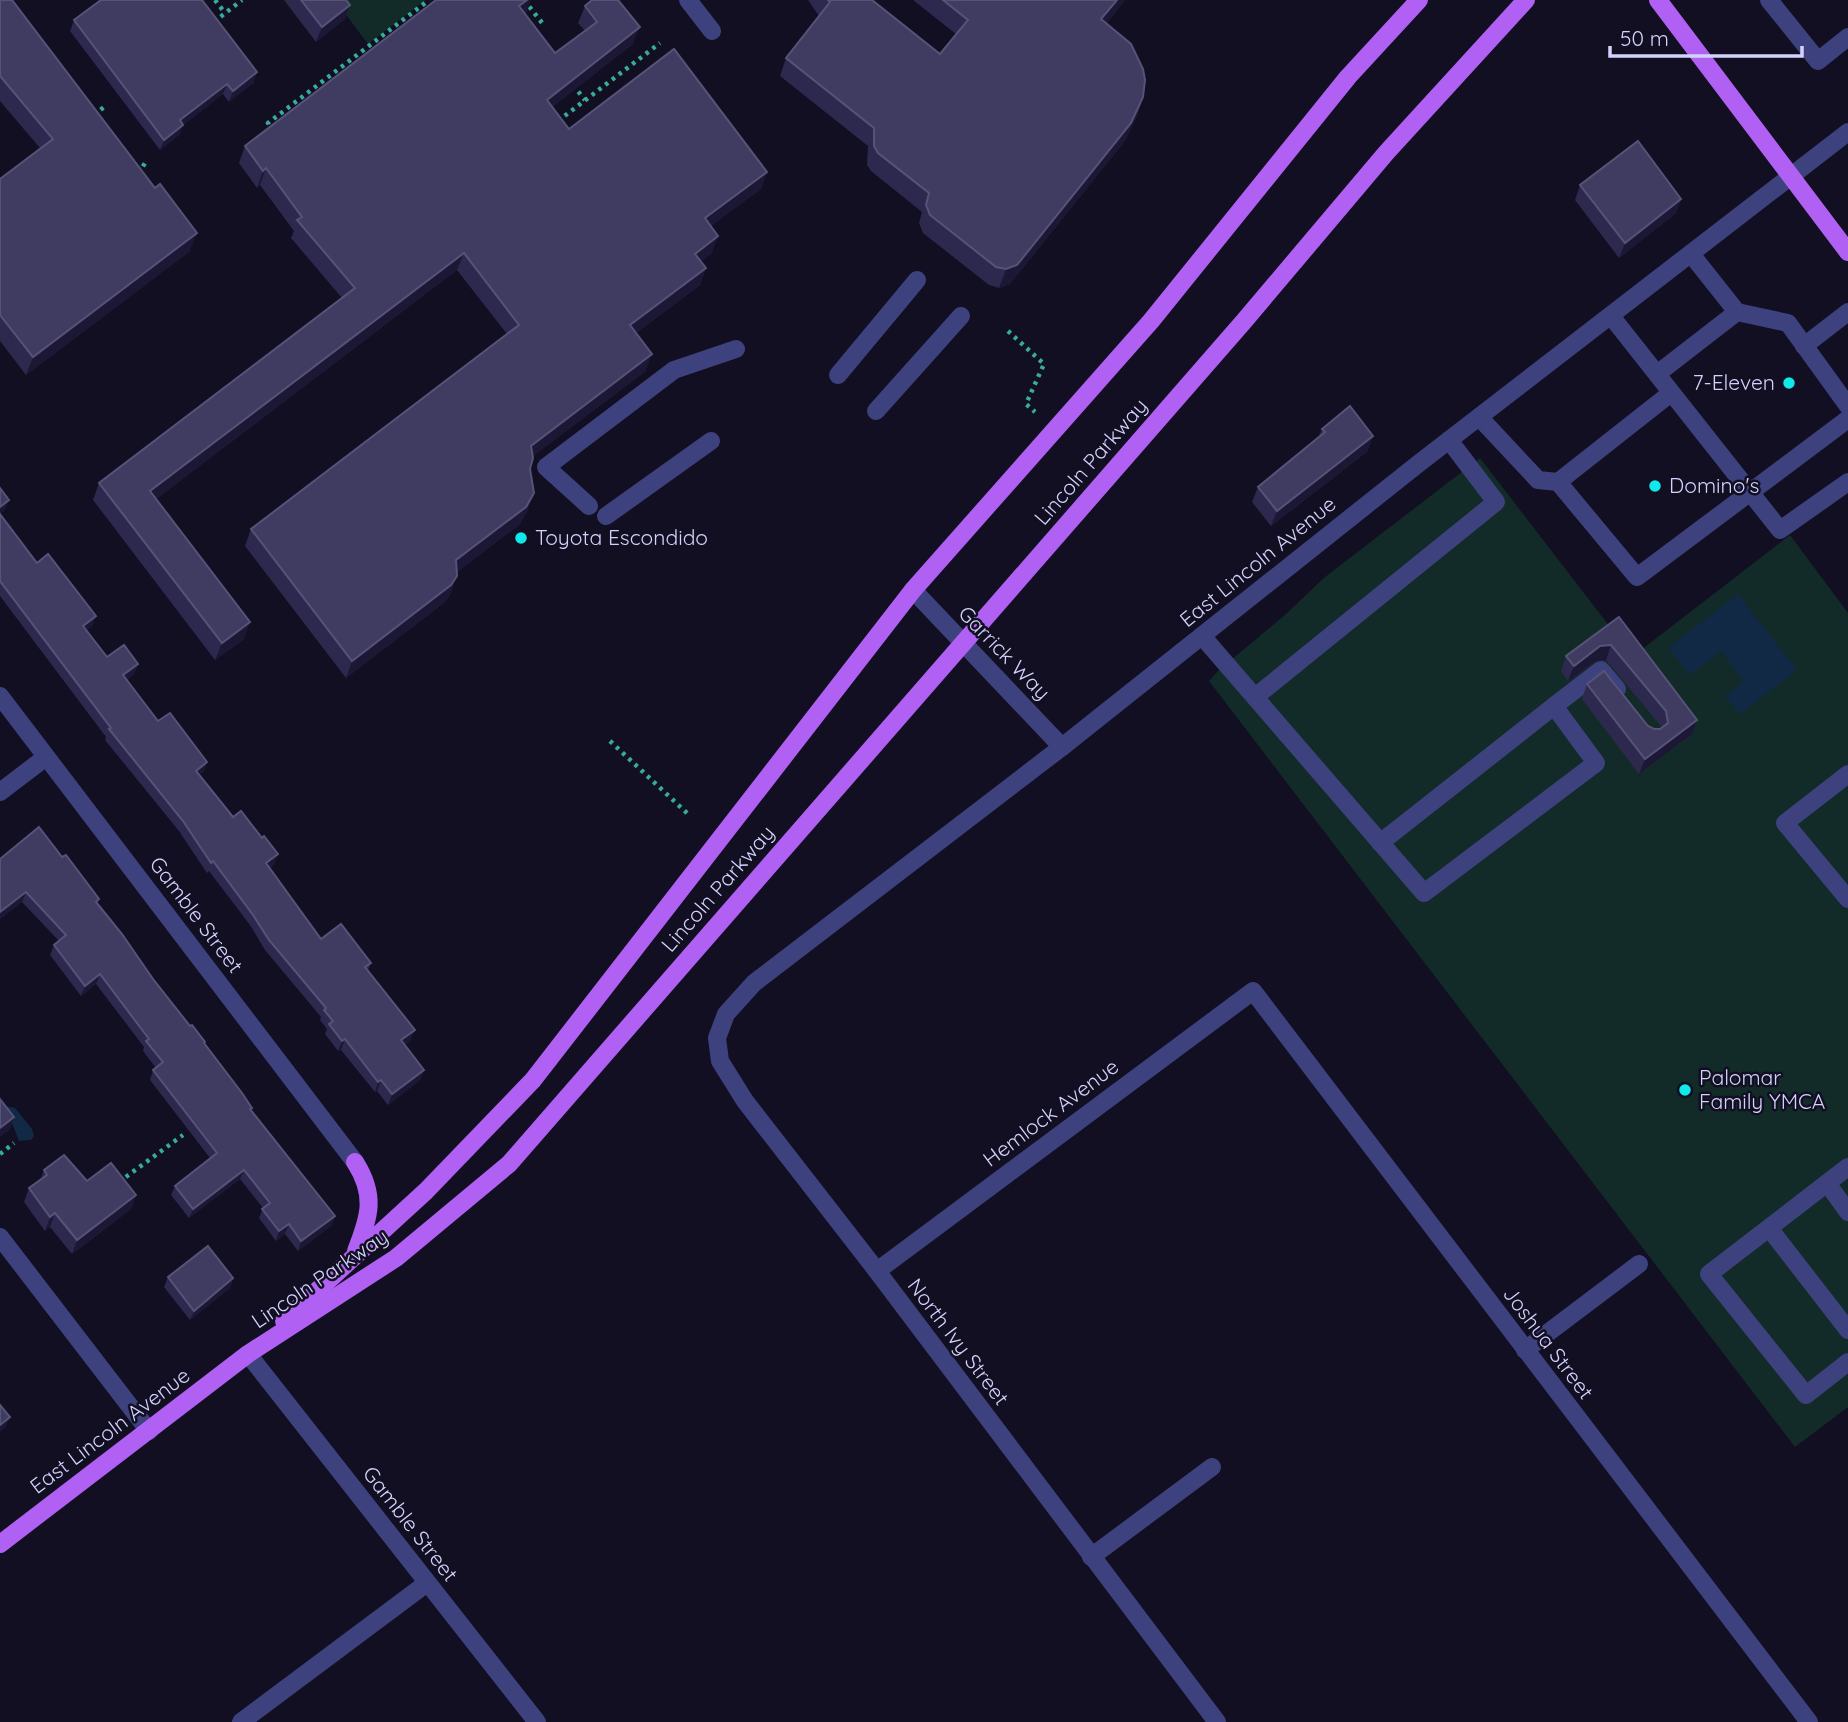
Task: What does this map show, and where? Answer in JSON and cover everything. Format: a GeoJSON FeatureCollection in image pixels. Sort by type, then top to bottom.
{"type":"FeatureCollection","features":[{"type":"Feature","properties":{"kind":"main road","name":"Lincoln Parkway"},"geometry":{"type":"LineString","coordinates":[[248,1354],[426,1191],[533,1080],[913,590],[1151,321],[1348,77],[1419,0]]}},
{"type":"Feature","properties":{"kind":"main road","name":"Lincoln Parkway"},"geometry":{"type":"LineString","coordinates":[[248,1354],[396,1258],[509,1164],[1245,320],[1386,153],[1526,0]]}},
{"type":"Feature","properties":{"kind":"main road"},"geometry":{"type":"LineString","coordinates":[[1658,0],[1848,252]]}},
{"type":"Feature","properties":{"kind":"main road"},"geometry":{"type":"LineString","coordinates":[[353,1256],[369,1213],[364,1176],[355,1162]]}},
{"type":"Feature","properties":{"kind":"main road","name":"East Lincoln Avenue"},"geometry":{"type":"LineString","coordinates":[[0,1544],[248,1354]]}},
{"type":"Feature","properties":{"kind":"street"},"geometry":{"type":"LineString","coordinates":[[688,0],[712,31]]}},
{"type":"Feature","properties":{"kind":"street"},"geometry":{"type":"LineString","coordinates":[[1769,0],[1818,61],[1848,37]]}},
{"type":"Feature","properties":{"kind":"street","name":"East Lincoln Avenue"},"geometry":{"type":"LineString","coordinates":[[754,983],[1062,747],[1449,440],[1848,132]]}},
{"type":"Feature","properties":{"kind":"street"},"geometry":{"type":"LineString","coordinates":[[1691,254],[1737,312],[1788,323],[1848,406]]}},
{"type":"Feature","properties":{"kind":"street"},"geometry":{"type":"LineString","coordinates":[[838,375],[917,280]]}},
{"type":"Feature","properties":{"kind":"street"},"geometry":{"type":"LineString","coordinates":[[1657,374],[1737,312]]}},
{"type":"Feature","properties":{"kind":"street"},"geometry":{"type":"LineString","coordinates":[[1804,346],[1848,312]]}},
{"type":"Feature","properties":{"kind":"street"},"geometry":{"type":"LineString","coordinates":[[876,411],[961,316]]}},
{"type":"Feature","properties":{"kind":"street"},"geometry":{"type":"LineString","coordinates":[[1611,316],[1780,530],[1848,482]]}},
{"type":"Feature","properties":{"kind":"street"},"geometry":{"type":"LineString","coordinates":[[589,506],[546,467],[674,370],[736,349]]}},
{"type":"Feature","properties":{"kind":"street"},"geometry":{"type":"LineString","coordinates":[[1479,417],[1538,480],[1558,482],[1671,393]]}},
{"type":"Feature","properties":{"kind":"street"},"geometry":{"type":"LineString","coordinates":[[1558,482],[1637,577],[1848,419]]}},
{"type":"Feature","properties":{"kind":"street"},"geometry":{"type":"LineString","coordinates":[[1255,697],[1496,502],[1449,440]]}},
{"type":"Feature","properties":{"kind":"street"},"geometry":{"type":"LineString","coordinates":[[606,516],[710,441]]}},
{"type":"Feature","properties":{"kind":"street","name":"Garrick Way"},"geometry":{"type":"LineString","coordinates":[[913,590],[1062,747]]}},
{"type":"Feature","properties":{"kind":"street"},"geometry":{"type":"LineString","coordinates":[[1202,636],[1424,893],[1596,763],[1554,706]]}},
{"type":"Feature","properties":{"kind":"street"},"geometry":{"type":"LineString","coordinates":[[1380,843],[1601,670],[1627,701]]}},
{"type":"Feature","properties":{"kind":"street","name":"Gamble Street"},"geometry":{"type":"LineString","coordinates":[[0,696],[355,1162]]}},
{"type":"Feature","properties":{"kind":"street"},"geometry":{"type":"LineString","coordinates":[[0,792],[46,757]]}},
{"type":"Feature","properties":{"kind":"street"},"geometry":{"type":"LineString","coordinates":[[1848,774],[1785,823],[1848,899]]}},
{"type":"Feature","properties":{"kind":"street","name":"North Ivy Street"},"geometry":{"type":"LineString","coordinates":[[754,983],[726,1014],[717,1038],[720,1060],[745,1101],[877,1271],[1217,1722]]}},
{"type":"Feature","properties":{"kind":"street","name":"Hemlock Avenue"},"geometry":{"type":"LineString","coordinates":[[877,1271],[1253,991]]}},
{"type":"Feature","properties":{"kind":"street","name":"Joshua Street"},"geometry":{"type":"LineString","coordinates":[[1253,991],[1808,1722]]}},
{"type":"Feature","properties":{"kind":"street"},"geometry":{"type":"LineString","coordinates":[[1848,1167],[1709,1274],[1806,1395],[1848,1362]]}},
{"type":"Feature","properties":{"kind":"street"},"geometry":{"type":"LineString","coordinates":[[1827,1183],[1848,1212]]}},
{"type":"Feature","properties":{"kind":"street"},"geometry":{"type":"LineString","coordinates":[[1769,1228],[1848,1330]]}},
{"type":"Feature","properties":{"kind":"street"},"geometry":{"type":"LineString","coordinates":[[0,1237],[149,1430]]}},
{"type":"Feature","properties":{"kind":"street"},"geometry":{"type":"LineString","coordinates":[[1525,1350],[1639,1264]]}},
{"type":"Feature","properties":{"kind":"street","name":"Gamble Street"},"geometry":{"type":"LineString","coordinates":[[248,1354],[537,1722]]}},
{"type":"Feature","properties":{"kind":"street"},"geometry":{"type":"LineString","coordinates":[[1091,1557],[1212,1467]]}},
{"type":"Feature","properties":{"kind":"street"},"geometry":{"type":"LineString","coordinates":[[241,1722],[428,1583]]}},
{"type":"Feature","properties":{"kind":"path"},"geometry":{"type":"LineString","coordinates":[[215,0],[225,13]]}},
{"type":"Feature","properties":{"kind":"path"},"geometry":{"type":"LineString","coordinates":[[205,29],[242,0]]}},
{"type":"Feature","properties":{"kind":"path"},"geometry":{"type":"LineString","coordinates":[[275,133],[268,124],[429,0]]}},
{"type":"Feature","properties":{"kind":"path"},"geometry":{"type":"LineString","coordinates":[[524,0],[542,24]]}},
{"type":"Feature","properties":{"kind":"path"},"geometry":{"type":"LineString","coordinates":[[421,7],[428,16]]}},
{"type":"Feature","properties":{"kind":"path"},"geometry":{"type":"LineString","coordinates":[[555,123],[660,43]]}},
{"type":"Feature","properties":{"kind":"path"},"geometry":{"type":"LineString","coordinates":[[353,59],[361,68]]}},
{"type":"Feature","properties":{"kind":"path"},"geometry":{"type":"LineString","coordinates":[[570,81],[585,100]]}},
{"type":"Feature","properties":{"kind":"path"},"geometry":{"type":"LineString","coordinates":[[85,122],[104,107]]}},
{"type":"Feature","properties":{"kind":"path"},"geometry":{"type":"LineString","coordinates":[[137,179],[146,161]]}},
{"type":"Feature","properties":{"kind":"path"},"geometry":{"type":"LineString","coordinates":[[1007,331],[1044,364],[1026,404],[1035,412]]}},
{"type":"Feature","properties":{"kind":"path"},"geometry":{"type":"LineString","coordinates":[[610,741],[688,814]]}},
{"type":"Feature","properties":{"kind":"path"},"geometry":{"type":"LineString","coordinates":[[118,1183],[183,1135]]}},
{"type":"Feature","properties":{"kind":"path"},"geometry":{"type":"LineString","coordinates":[[0,1154],[14,1143]]}},
{"type":"Feature","properties":{"kind":"green space"},"geometry":{"type":"Polygon","coordinates":[[[335,0],[426,0],[368,44],[335,0]]]}},
{"type":"Feature","properties":{"kind":"green space","name":"Palomar Family YMCA"},"geometry":{"type":"Polygon","coordinates":[[[1480,458],[1634,658],[1790,535],[1848,613],[1848,1407],[1795,1447],[1209,681],[1325,577],[1480,458]]]}},
{"type":"Feature","properties":{"kind":"water"},"geometry":{"type":"Polygon","coordinates":[[[1738,594],[1797,670],[1740,714],[1725,696],[1744,681],[1721,651],[1690,675],[1668,648],[1738,594]]]}},
{"type":"Feature","properties":{"kind":"water"},"geometry":{"type":"Polygon","coordinates":[[[5,1106],[15,1108],[32,1129],[34,1136],[31,1140],[19,1141],[5,1106]]]}},
{"type":"Feature","properties":{"kind":"building"},"geometry":{"type":"Polygon","coordinates":[[[0,0],[12,0],[155,188],[160,184],[197,233],[33,357],[0,315],[0,179],[53,139],[0,76],[0,0]]]}},
{"type":"Feature","properties":{"kind":"building"},"geometry":{"type":"Polygon","coordinates":[[[101,0],[202,0],[257,72],[233,91],[227,84],[180,120],[183,125],[164,140],[74,20],[101,0]]]}},
{"type":"Feature","properties":{"kind":"building"},"geometry":{"type":"Polygon","coordinates":[[[301,0],[346,0],[350,5],[322,27],[301,0]]]}},
{"type":"Feature","properties":{"kind":"building"},"geometry":{"type":"Polygon","coordinates":[[[436,0],[527,0],[519,6],[555,53],[597,22],[585,6],[592,0],[618,0],[640,27],[547,100],[569,129],[674,49],[767,172],[705,218],[718,236],[695,254],[706,268],[630,325],[652,354],[531,446],[533,458],[530,469],[534,493],[526,507],[456,560],[457,576],[451,585],[352,661],[251,529],[519,325],[464,253],[150,491],[250,622],[222,643],[99,483],[355,288],[297,220],[302,217],[266,168],[263,171],[245,146],[436,0]]]}},
{"type":"Feature","properties":{"kind":"building"},"geometry":{"type":"Polygon","coordinates":[[[828,0],[872,0],[940,54],[968,20],[943,0],[1117,0],[1101,19],[1131,44],[1143,69],[1143,97],[1131,123],[1017,265],[1006,269],[996,267],[930,215],[926,205],[929,193],[878,153],[874,146],[874,128],[786,58],[830,2],[828,0]]]}},
{"type":"Feature","properties":{"kind":"building"},"geometry":{"type":"Polygon","coordinates":[[[1638,141],[1681,199],[1625,243],[1580,185],[1638,141]]]}},
{"type":"Feature","properties":{"kind":"building"},"geometry":{"type":"Polygon","coordinates":[[[1350,406],[1373,436],[1277,511],[1258,487],[1325,432],[1322,429],[1350,406]]]}},
{"type":"Feature","properties":{"kind":"building"},"geometry":{"type":"Polygon","coordinates":[[[0,488],[9,500],[0,507],[0,488]]]}},
{"type":"Feature","properties":{"kind":"building"},"geometry":{"type":"Polygon","coordinates":[[[0,514],[37,563],[48,554],[96,616],[83,626],[107,657],[124,645],[138,664],[123,675],[158,721],[170,713],[207,762],[196,771],[233,817],[241,811],[278,854],[266,863],[321,939],[341,924],[371,963],[365,967],[415,1030],[401,1040],[424,1070],[392,1094],[381,1080],[378,1082],[345,1039],[342,1041],[329,1024],[333,1021],[324,1010],[326,1008],[269,940],[213,861],[211,863],[183,821],[109,729],[111,728],[0,581],[0,514]]]}},
{"type":"Feature","properties":{"kind":"building"},"geometry":{"type":"Polygon","coordinates":[[[1619,617],[1697,720],[1645,759],[1587,684],[1604,671],[1648,726],[1654,729],[1660,729],[1668,723],[1666,711],[1611,645],[1600,646],[1574,666],[1566,656],[1619,617]]]}},
{"type":"Feature","properties":{"kind":"building"},"geometry":{"type":"Polygon","coordinates":[[[39,827],[62,857],[66,855],[99,899],[96,902],[153,979],[190,1026],[192,1025],[242,1093],[252,1108],[250,1109],[335,1216],[301,1241],[289,1224],[279,1231],[262,1209],[270,1203],[244,1170],[193,1209],[175,1186],[217,1153],[153,1070],[163,1062],[146,1041],[149,1039],[100,974],[85,986],[54,945],[66,935],[26,892],[0,912],[0,859],[39,827]]]}},
{"type":"Feature","properties":{"kind":"building"},"geometry":{"type":"Polygon","coordinates":[[[0,1099],[14,1117],[0,1128],[0,1099]]]}},
{"type":"Feature","properties":{"kind":"building"},"geometry":{"type":"Polygon","coordinates":[[[64,1155],[87,1181],[111,1163],[136,1195],[77,1240],[55,1213],[50,1217],[29,1188],[47,1175],[44,1170],[64,1155]]]}},
{"type":"Feature","properties":{"kind":"building"},"geometry":{"type":"Polygon","coordinates":[[[208,1246],[233,1278],[194,1311],[168,1277],[208,1246]]]}},
{"type":"Feature","properties":{"kind":"building"},"geometry":{"type":"Polygon","coordinates":[[[0,1405],[10,1417],[0,1425],[0,1405]]]}},
{"type":"Feature","properties":{"kind":"place","name":"7-Eleven"},"geometry":{"type":"Point","coordinates":[1789,383]}},
{"type":"Feature","properties":{"kind":"place","name":"Domino's"},"geometry":{"type":"Point","coordinates":[1655,486]}},
{"type":"Feature","properties":{"kind":"place","name":"Toyota Escondido"},"geometry":{"type":"Point","coordinates":[521,538]}},
{"type":"Feature","properties":{"kind":"place","name":"Palomar Family YMCA"},"geometry":{"type":"Point","coordinates":[1685,1090]}}]}
